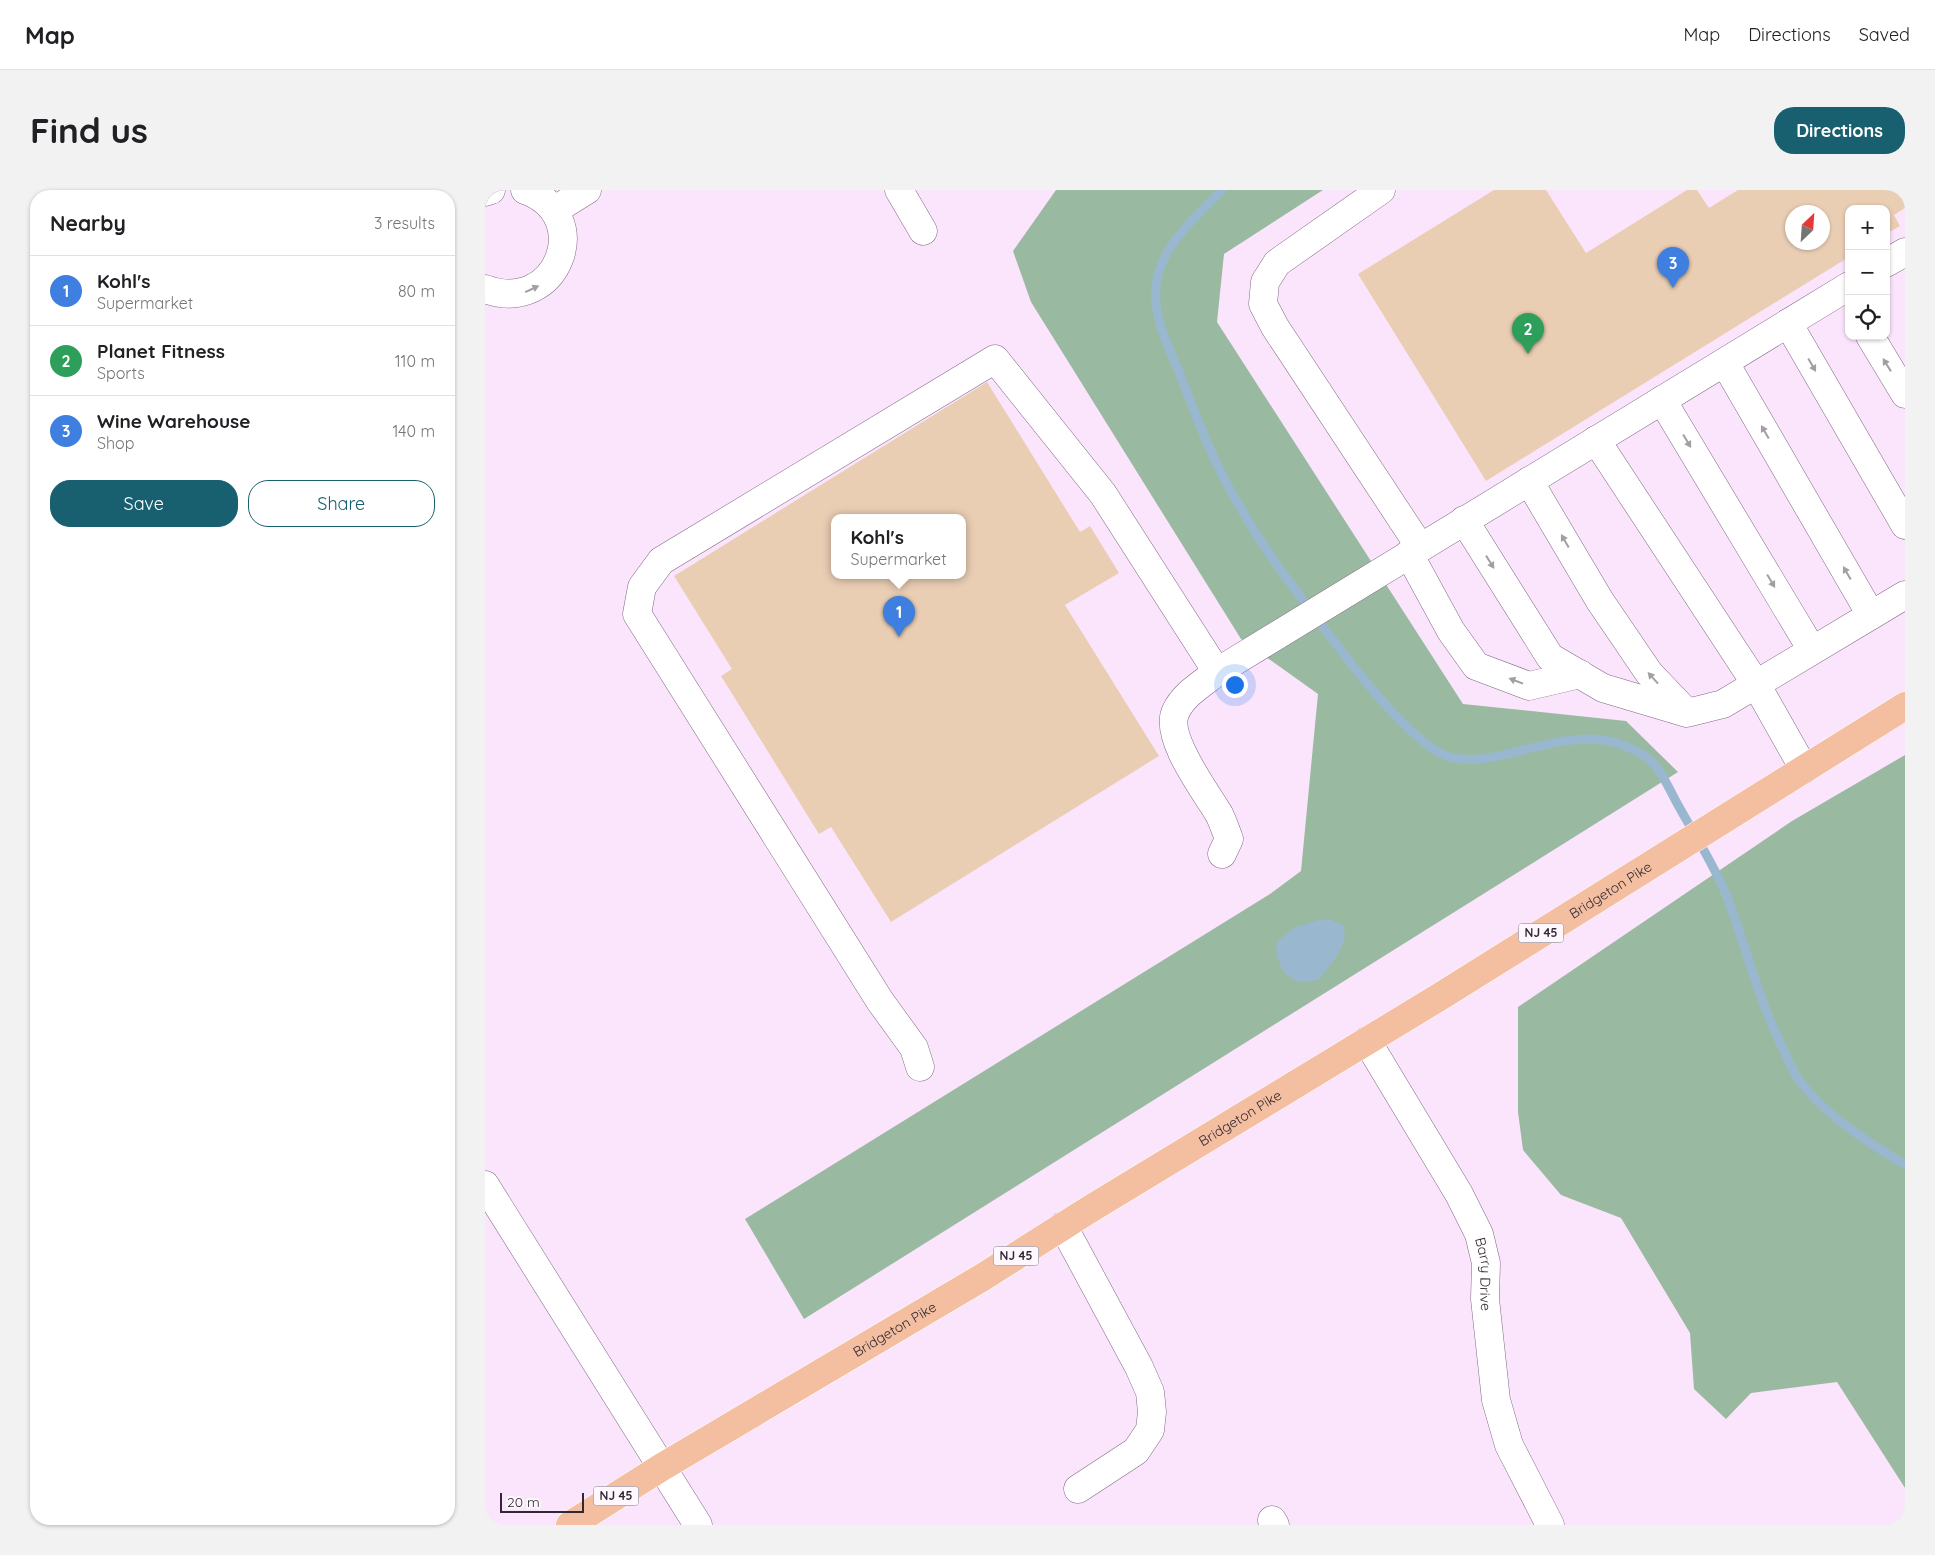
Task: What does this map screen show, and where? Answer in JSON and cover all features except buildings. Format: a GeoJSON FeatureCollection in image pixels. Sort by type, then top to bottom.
{"type":"FeatureCollection","features":[{"type":"Feature","properties":{"kind":"main road","name":"Bridgeton Pike"},"geometry":{"type":"LineString","coordinates":[[570,1525],[662,1467],[983,1277],[1063,1226],[1367,1041],[1905,706]]}},
{"type":"Feature","properties":{"kind":"street"},"geometry":{"type":"LineString","coordinates":[[485,192],[491,190]]}},
{"type":"Feature","properties":{"kind":"street"},"geometry":{"type":"LineString","coordinates":[[485,289],[496,293],[519,294],[540,286],[553,273],[564,247],[562,225],[555,210],[539,195],[525,190]]}},
{"type":"Feature","properties":{"kind":"street"},"geometry":{"type":"LineString","coordinates":[[555,210],[587,190]]}},
{"type":"Feature","properties":{"kind":"street"},"geometry":{"type":"LineString","coordinates":[[899,190],[923,232]]}},
{"type":"Feature","properties":{"kind":"street"},"geometry":{"type":"LineString","coordinates":[[1381,190],[1277,262],[1265,282],[1263,304],[1275,327],[1414,551],[1451,631],[1476,666],[1529,686],[1580,674]]}},
{"type":"Feature","properties":{"kind":"street"},"geometry":{"type":"LineString","coordinates":[[1890,261],[1905,252]]}},
{"type":"Feature","properties":{"kind":"street"},"geometry":{"type":"LineString","coordinates":[[1222,854],[1229,839],[1220,817],[1177,742],[1173,726],[1174,714],[1183,701],[1217,672],[1788,323],[1845,294]]}},
{"type":"Feature","properties":{"kind":"street"},"geometry":{"type":"LineString","coordinates":[[1788,323],[1905,525]]}},
{"type":"Feature","properties":{"kind":"street"},"geometry":{"type":"LineString","coordinates":[[1872,340],[1905,394]]}},
{"type":"Feature","properties":{"kind":"street"},"geometry":{"type":"LineString","coordinates":[[920,1067],[914,1048],[879,1001],[637,614],[642,587],[661,561],[995,359],[1103,494],[1217,672]]}},
{"type":"Feature","properties":{"kind":"street"},"geometry":{"type":"LineString","coordinates":[[1725,363],[1871,615]]}},
{"type":"Feature","properties":{"kind":"street"},"geometry":{"type":"LineString","coordinates":[[1662,400],[1812,650]]}},
{"type":"Feature","properties":{"kind":"street"},"geometry":{"type":"LineString","coordinates":[[1596,440],[1756,684],[1804,769]]}},
{"type":"Feature","properties":{"kind":"street"},"geometry":{"type":"LineString","coordinates":[[1529,480],[1600,601],[1644,665],[1687,713]]}},
{"type":"Feature","properties":{"kind":"street"},"geometry":{"type":"LineString","coordinates":[[1464,520],[1550,657],[1603,688],[1687,713],[1723,704],[1905,595]]}},
{"type":"Feature","properties":{"kind":"street","name":"Barry Drive"},"geometry":{"type":"LineString","coordinates":[[1367,1041],[1459,1194],[1479,1234],[1486,1263],[1485,1299],[1496,1400],[1509,1445],[1549,1525]]}},
{"type":"Feature","properties":{"kind":"street"},"geometry":{"type":"LineString","coordinates":[[485,1185],[698,1525]]}},
{"type":"Feature","properties":{"kind":"street"},"geometry":{"type":"LineString","coordinates":[[1063,1226],[1139,1367],[1150,1392],[1152,1412],[1150,1430],[1136,1451],[1078,1489]]}},
{"type":"Feature","properties":{"kind":"green space"},"geometry":{"type":"Polygon","coordinates":[[[1056,190],[1323,190],[1224,254],[1217,322],[1463,704],[1626,721],[1678,772],[804,1319],[745,1219],[1270,894],[1301,871],[1318,694],[1241,639],[1031,302],[1013,251],[1056,190]]]}},
{"type":"Feature","properties":{"kind":"green space"},"geometry":{"type":"Polygon","coordinates":[[[1905,755],[1905,1488],[1837,1382],[1751,1393],[1726,1419],[1694,1389],[1690,1333],[1621,1218],[1561,1195],[1523,1150],[1518,1112],[1518,1007],[1792,821],[1905,755]]]}},
{"type":"Feature","properties":{"kind":"water"},"geometry":{"type":"Polygon","coordinates":[[[1319,920],[1331,920],[1343,925],[1345,932],[1342,946],[1320,979],[1305,982],[1296,981],[1286,973],[1279,962],[1276,949],[1277,942],[1295,927],[1319,920]]]}},
{"type":"Feature","properties":{"kind":"waterway"},"geometry":{"type":"LineString","coordinates":[[1222,190],[1181,233],[1164,258],[1156,286],[1157,309],[1166,340],[1216,463],[1244,514],[1284,575],[1375,693],[1414,734],[1440,753],[1459,759],[1480,759],[1550,744],[1599,739],[1623,745],[1639,752],[1650,760],[1664,778],[1722,885],[1766,1010],[1796,1075],[1824,1108],[1837,1119],[1905,1165]]}},
{"type":"Feature","properties":{"kind":"place","name":"Wine Warehouse"},"geometry":{"type":"Point","coordinates":[1673,288]}},
{"type":"Feature","properties":{"kind":"place","name":"Planet Fitness"},"geometry":{"type":"Point","coordinates":[1528,354]}},
{"type":"Feature","properties":{"kind":"place","name":"Kohl's"},"geometry":{"type":"Point","coordinates":[899,637]}}]}
